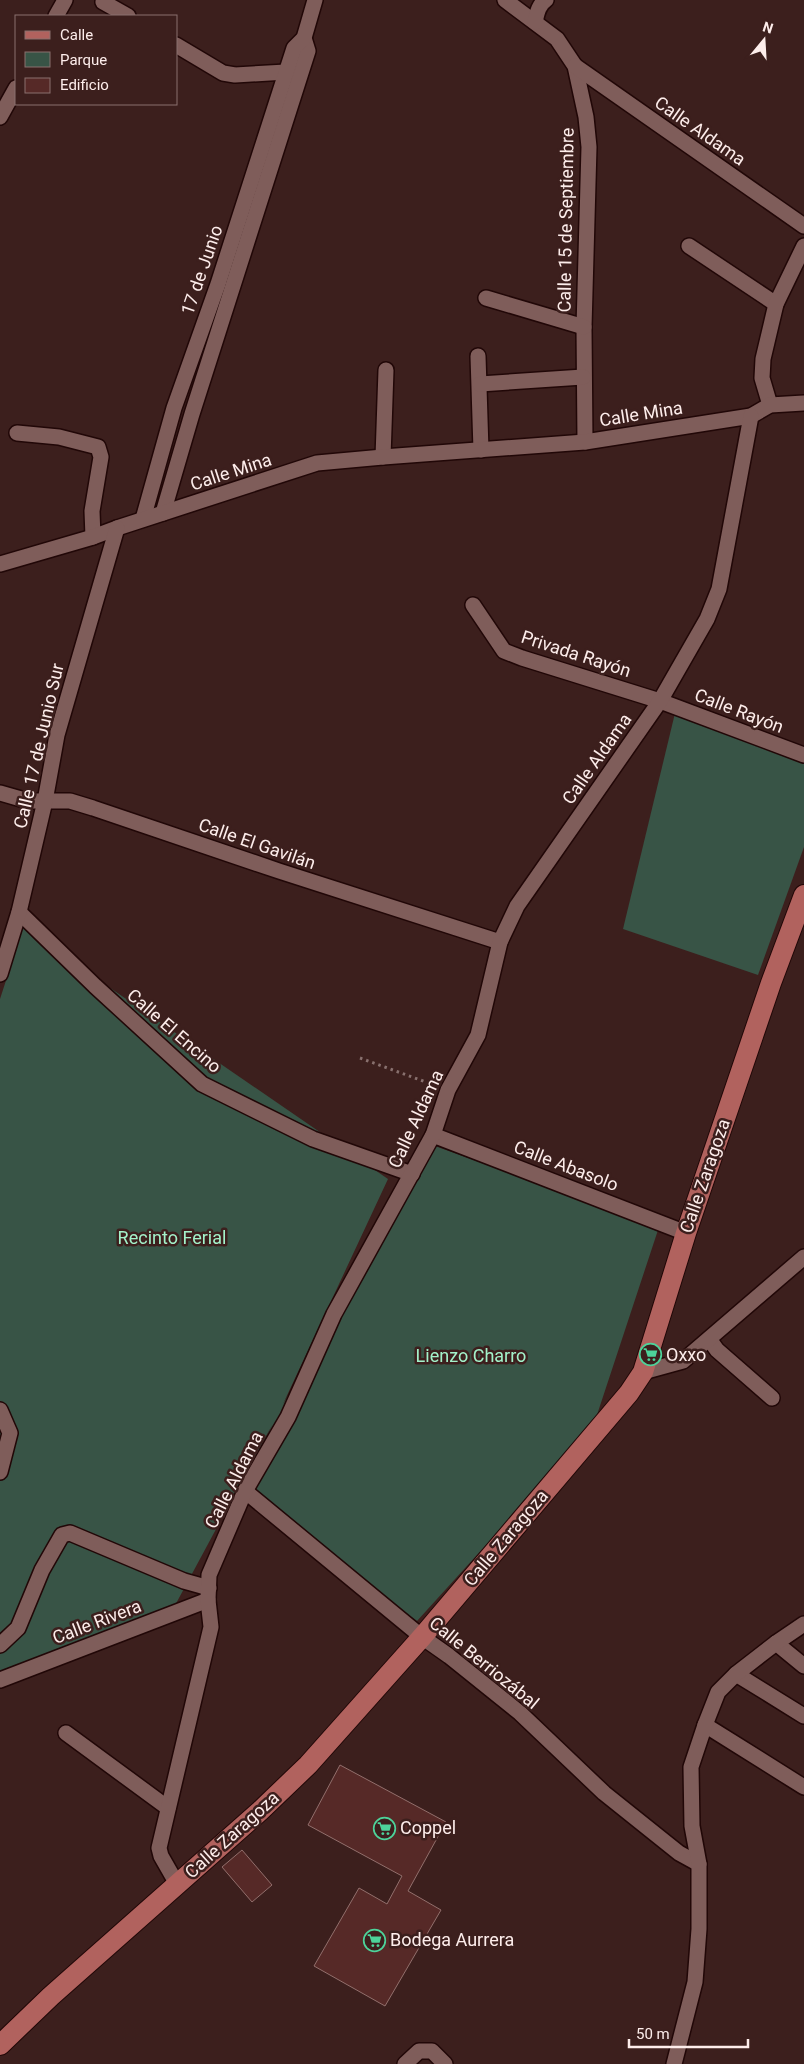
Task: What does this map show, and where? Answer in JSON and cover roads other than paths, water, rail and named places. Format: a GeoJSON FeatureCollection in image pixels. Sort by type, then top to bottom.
{"type":"FeatureCollection","features":[{"type":"Feature","properties":{"kind":"main road","name":"Calle Zaragoza"},"geometry":{"type":"LineString","coordinates":[[0,2045],[51,1996],[260,1811],[308,1765],[422,1637],[629,1392],[643,1372],[686,1233],[771,983],[804,895]]}},
{"type":"Feature","properties":{"kind":"street"},"geometry":{"type":"LineString","coordinates":[[57,15],[65,0]]}},
{"type":"Feature","properties":{"kind":"street","name":"17 de Junio"},"geometry":{"type":"LineString","coordinates":[[163,513],[286,72],[294,48],[304,38],[316,0]]}},
{"type":"Feature","properties":{"kind":"street","name":"Calle 15 de Septiembre"},"geometry":{"type":"LineString","coordinates":[[505,0],[557,39],[575,66],[586,117],[589,147],[584,327],[585,442]]}},
{"type":"Feature","properties":{"kind":"street"},"geometry":{"type":"LineString","coordinates":[[535,22],[538,10],[546,0]]}},
{"type":"Feature","properties":{"kind":"street"},"geometry":{"type":"LineString","coordinates":[[103,2],[126,15]]}},
{"type":"Feature","properties":{"kind":"street","name":"17 de Junio"},"geometry":{"type":"LineString","coordinates":[[143,519],[174,408],[225,287],[308,52],[304,38]]}},
{"type":"Feature","properties":{"kind":"street"},"geometry":{"type":"LineString","coordinates":[[178,46],[223,73],[235,75],[286,72]]}},
{"type":"Feature","properties":{"kind":"street","name":"Calle Aldama"},"geometry":{"type":"LineString","coordinates":[[575,66],[804,226]]}},
{"type":"Feature","properties":{"kind":"street"},"geometry":{"type":"LineString","coordinates":[[0,117],[15,90]]}},
{"type":"Feature","properties":{"kind":"street"},"geometry":{"type":"LineString","coordinates":[[688,246],[776,304]]}},
{"type":"Feature","properties":{"kind":"street"},"geometry":{"type":"LineString","coordinates":[[770,405],[762,378],[763,359],[776,304],[804,246]]}},
{"type":"Feature","properties":{"kind":"street"},"geometry":{"type":"LineString","coordinates":[[486,298],[584,327]]}},
{"type":"Feature","properties":{"kind":"street"},"geometry":{"type":"LineString","coordinates":[[478,356],[481,450]]}},
{"type":"Feature","properties":{"kind":"street"},"geometry":{"type":"LineString","coordinates":[[383,457],[386,370]]}},
{"type":"Feature","properties":{"kind":"street"},"geometry":{"type":"LineString","coordinates":[[480,384],[584,377]]}},
{"type":"Feature","properties":{"kind":"street","name":"Calle Mina"},"geometry":{"type":"LineString","coordinates":[[0,564],[93,537],[143,519],[317,464],[383,457],[585,442],[751,416],[770,405],[804,403]]}},
{"type":"Feature","properties":{"kind":"street"},"geometry":{"type":"LineString","coordinates":[[174,408],[192,414]]}},
{"type":"Feature","properties":{"kind":"street","name":"Calle Aldama"},"geometry":{"type":"LineString","coordinates":[[177,1884],[161,1856],[159,1848],[211,1627],[208,1594],[209,1575],[245,1492],[288,1417],[334,1314],[433,1134],[448,1090],[478,1035],[500,942],[517,906],[660,701],[707,619],[719,589],[751,416]]}},
{"type":"Feature","properties":{"kind":"street"},"geometry":{"type":"LineString","coordinates":[[16,433],[59,437],[98,446],[101,457],[92,511],[93,537]]}},
{"type":"Feature","properties":{"kind":"street","name":"Calle 17 de Junio Sur"},"geometry":{"type":"LineString","coordinates":[[0,974],[19,912],[45,801],[57,735],[117,528]]}},
{"type":"Feature","properties":{"kind":"street","name":"Privada Rayón"},"geometry":{"type":"LineString","coordinates":[[473,605],[504,651],[660,701]]}},
{"type":"Feature","properties":{"kind":"street","name":"Calle Rayón"},"geometry":{"type":"LineString","coordinates":[[660,701],[804,755]]}},
{"type":"Feature","properties":{"kind":"street","name":"Calle El Gavilán"},"geometry":{"type":"LineString","coordinates":[[0,793],[28,802],[70,801],[279,872],[500,942]]}},
{"type":"Feature","properties":{"kind":"street","name":"Calle El Encino"},"geometry":{"type":"LineString","coordinates":[[19,912],[95,986],[202,1084],[313,1138],[412,1174]]}},
{"type":"Feature","properties":{"kind":"street","name":"Calle Abasolo"},"geometry":{"type":"LineString","coordinates":[[433,1134],[686,1233]]}},
{"type":"Feature","properties":{"kind":"street"},"geometry":{"type":"LineString","coordinates":[[643,1372],[683,1361],[804,1257]]}},
{"type":"Feature","properties":{"kind":"street"},"geometry":{"type":"LineString","coordinates":[[708,1339],[717,1350],[772,1398]]}},
{"type":"Feature","properties":{"kind":"street"},"geometry":{"type":"LineString","coordinates":[[0,1410],[10,1433],[0,1472]]}},
{"type":"Feature","properties":{"kind":"street","name":"Calle Berriozábal"},"geometry":{"type":"LineString","coordinates":[[245,1492],[422,1637],[450,1656],[520,1713],[604,1793],[679,1853],[699,1864]]}},
{"type":"Feature","properties":{"kind":"street"},"geometry":{"type":"LineString","coordinates":[[0,1645],[18,1628],[42,1570],[62,1536],[70,1533],[184,1581],[208,1594]]}},
{"type":"Feature","properties":{"kind":"street","name":"Calle Rivera"},"geometry":{"type":"LineString","coordinates":[[0,1680],[208,1594]]}},
{"type":"Feature","properties":{"kind":"street"},"geometry":{"type":"LineString","coordinates":[[674,2064],[695,1982],[699,1929],[699,1864],[692,1826],[691,1767],[718,1692],[736,1674],[804,1624]]}},
{"type":"Feature","properties":{"kind":"street"},"geometry":{"type":"LineString","coordinates":[[776,1643],[804,1666]]}},
{"type":"Feature","properties":{"kind":"street"},"geometry":{"type":"LineString","coordinates":[[736,1674],[804,1716]]}},
{"type":"Feature","properties":{"kind":"street"},"geometry":{"type":"LineString","coordinates":[[705,1725],[804,1787]]}},
{"type":"Feature","properties":{"kind":"street"},"geometry":{"type":"LineString","coordinates":[[66,1733],[168,1808]]}},
{"type":"Feature","properties":{"kind":"street"},"geometry":{"type":"LineString","coordinates":[[405,2064],[419,2051],[432,2051],[446,2064]]}},
{"type":"Feature","properties":{"kind":"place","name":"Oxxo"},"geometry":{"type":"Point","coordinates":[650,1355]}},
{"type":"Feature","properties":{"kind":"place","name":"Coppel"},"geometry":{"type":"Point","coordinates":[384,1828]}},
{"type":"Feature","properties":{"kind":"place","name":"Bodega Aurrera"},"geometry":{"type":"Point","coordinates":[374,1940]}},
{"type":"Feature","properties":{"kind":"park label","name":"Recinto Ferial"},"geometry":{"type":"Point","coordinates":[172,1238]}},
{"type":"Feature","properties":{"kind":"park label","name":"Lienzo Charro"},"geometry":{"type":"Point","coordinates":[471,1356]}}]}
